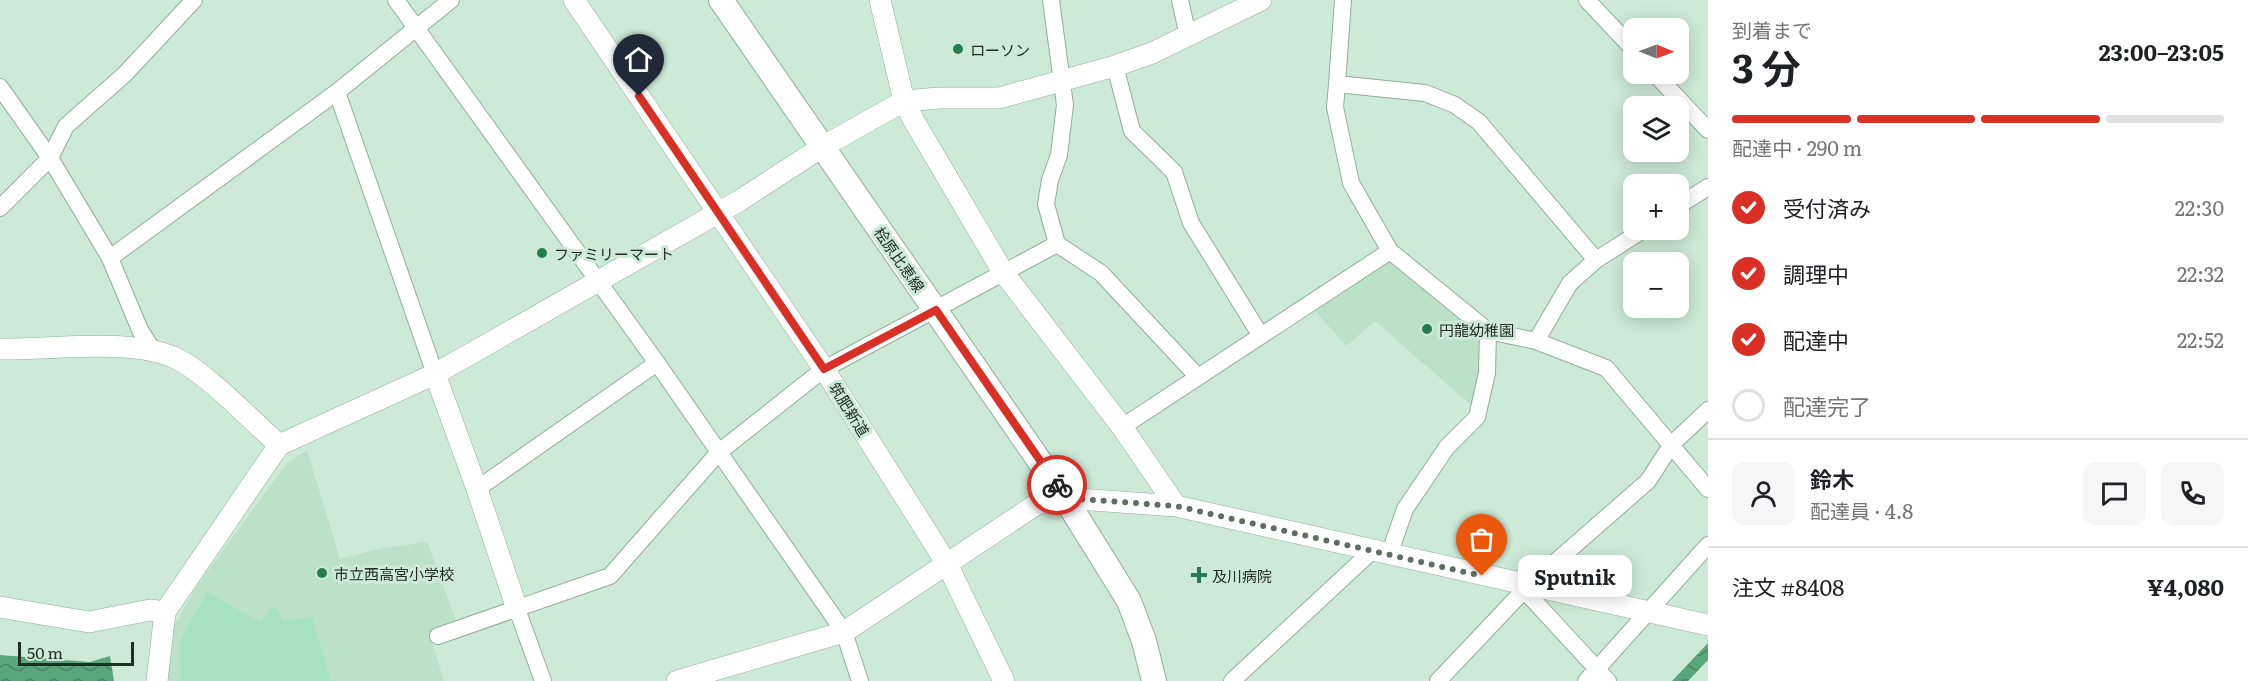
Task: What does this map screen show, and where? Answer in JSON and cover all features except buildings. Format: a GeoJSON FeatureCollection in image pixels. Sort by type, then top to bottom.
{"type":"FeatureCollection","features":[{"type":"Feature","properties":{"kind":"main road","name":"桧原比恵線"},"geometry":{"type":"LineString","coordinates":[[721,0],[1065,498],[1129,601],[1144,641],[1154,681]]}},
{"type":"Feature","properties":{"kind":"street"},"geometry":{"type":"LineString","coordinates":[[0,208],[50,158],[66,126],[125,74],[194,0]]}},
{"type":"Feature","properties":{"kind":"street"},"geometry":{"type":"LineString","coordinates":[[396,0],[599,281],[844,632],[860,681]]}},
{"type":"Feature","properties":{"kind":"street"},"geometry":{"type":"LineString","coordinates":[[110,258],[337,92],[451,0]]}},
{"type":"Feature","properties":{"kind":"street","name":"筑肥新道"},"geometry":{"type":"LineString","coordinates":[[574,0],[824,369],[947,564],[1004,681]]}},
{"type":"Feature","properties":{"kind":"street"},"geometry":{"type":"LineString","coordinates":[[880,0],[904,101],[1003,272],[1122,427],[1176,506]]}},
{"type":"Feature","properties":{"kind":"street"},"geometry":{"type":"LineString","coordinates":[[1051,0],[1065,105],[1059,155],[1050,180],[1046,204],[1057,244],[1101,273],[1198,377]]}},
{"type":"Feature","properties":{"kind":"street"},"geometry":{"type":"LineString","coordinates":[[1180,0],[1188,36]]}},
{"type":"Feature","properties":{"kind":"street"},"geometry":{"type":"LineString","coordinates":[[157,681],[165,612],[279,445],[435,374],[718,212],[822,147],[904,101],[939,98],[999,98],[1063,78],[1115,66],[1152,53],[1261,0]]}},
{"type":"Feature","properties":{"kind":"street"},"geometry":{"type":"LineString","coordinates":[[1343,0],[1336,115],[1351,183],[1390,251],[1488,331],[1536,341],[1606,368],[1708,489]]}},
{"type":"Feature","properties":{"kind":"street"},"geometry":{"type":"LineString","coordinates":[[1587,0],[1623,38]]}},
{"type":"Feature","properties":{"kind":"street"},"geometry":{"type":"LineString","coordinates":[[1115,66],[1132,132],[1174,172],[1191,223],[1261,336]]}},
{"type":"Feature","properties":{"kind":"street"},"geometry":{"type":"LineString","coordinates":[[1337,84],[1425,93],[1455,105],[1479,122],[1596,260]]}},
{"type":"Feature","properties":{"kind":"street"},"geometry":{"type":"LineString","coordinates":[[1664,84],[1708,130]]}},
{"type":"Feature","properties":{"kind":"street"},"geometry":{"type":"LineString","coordinates":[[0,87],[50,158],[110,258],[140,330],[153,350]]}},
{"type":"Feature","properties":{"kind":"street"},"geometry":{"type":"LineString","coordinates":[[337,92],[543,681]]}},
{"type":"Feature","properties":{"kind":"street"},"geometry":{"type":"LineString","coordinates":[[1689,199],[1708,187]]}},
{"type":"Feature","properties":{"kind":"street"},"geometry":{"type":"LineString","coordinates":[[1536,341],[1570,283],[1596,260],[1627,240]]}},
{"type":"Feature","properties":{"kind":"street"},"geometry":{"type":"LineString","coordinates":[[438,636],[610,576],[719,452],[824,369],[1057,244]]}},
{"type":"Feature","properties":{"kind":"street"},"geometry":{"type":"LineString","coordinates":[[1122,427],[1390,251]]}},
{"type":"Feature","properties":{"kind":"street"},"geometry":{"type":"LineString","coordinates":[[1232,681],[1381,553],[1405,509],[1447,447],[1477,417],[1487,373],[1488,331]]}},
{"type":"Feature","properties":{"kind":"street"},"geometry":{"type":"LineString","coordinates":[[0,349],[153,350],[176,358],[197,372],[279,445]]}},
{"type":"Feature","properties":{"kind":"street"},"geometry":{"type":"LineString","coordinates":[[477,489],[657,363]]}},
{"type":"Feature","properties":{"kind":"street"},"geometry":{"type":"LineString","coordinates":[[1438,681],[1526,588],[1648,481],[1672,444],[1708,410]]}},
{"type":"Feature","properties":{"kind":"street"},"geometry":{"type":"LineString","coordinates":[[677,681],[844,632],[1037,504],[1065,498],[1176,506],[1526,588],[1708,625]]}},
{"type":"Feature","properties":{"kind":"street"},"geometry":{"type":"LineString","coordinates":[[1526,588],[1597,677],[1646,611],[1708,545]]}},
{"type":"Feature","properties":{"kind":"street"},"geometry":{"type":"LineString","coordinates":[[0,607],[89,622],[150,610],[165,612]]}},
{"type":"Feature","properties":{"kind":"shaded area","name":"円龍幼稚園"},"geometry":{"type":"Polygon","coordinates":[[[1388,259],[1480,336],[1482,358],[1473,407],[1375,321],[1346,346],[1312,307],[1388,259]]]}},
{"type":"Feature","properties":{"kind":"shaded area","name":"市立西高宮小学校"},"geometry":{"type":"Polygon","coordinates":[[[307,450],[340,559],[383,548],[427,542],[457,623],[429,633],[444,681],[164,681],[171,631],[197,586],[287,463],[307,450]]]}},
{"type":"Feature","properties":{"kind":"shaded area"},"geometry":{"type":"Polygon","coordinates":[[[208,592],[260,623],[274,606],[284,621],[312,617],[331,681],[181,681],[180,640],[208,592]]]}},
{"type":"Feature","properties":{"kind":"water"},"geometry":{"type":"Polygon","coordinates":[[[1708,643],[1708,660],[1688,681],[1672,681],[1708,643]]]}},
{"type":"Feature","properties":{"kind":"water"},"geometry":{"type":"Polygon","coordinates":[[[0,655],[90,662],[110,656],[114,681],[0,681],[0,655]]]}},
{"type":"Feature","properties":{"kind":"way so far"},"geometry":{"type":"LineString","coordinates":[[1057,485],[1065,498],[1176,506],[1482,576]]}},
{"type":"Feature","properties":{"kind":"place","name":"ローソン"},"geometry":{"type":"Point","coordinates":[958,49]}},
{"type":"Feature","properties":{"kind":"place","name":"ファミリーマート"},"geometry":{"type":"Point","coordinates":[542,253]}},
{"type":"Feature","properties":{"kind":"place","name":"円龍幼稚園"},"geometry":{"type":"Point","coordinates":[1427,329]}},
{"type":"Feature","properties":{"kind":"place","name":"市立西高宮小学校"},"geometry":{"type":"Point","coordinates":[322,573]}},
{"type":"Feature","properties":{"kind":"place","name":"及川病院"},"geometry":{"type":"Point","coordinates":[1199,575]}},
{"type":"Feature","properties":{"kind":"place","name":"Sputnik"},"geometry":{"type":"Point","coordinates":[1482,576]}},
{"type":"Feature","properties":{"kind":"route"},"geometry":{"type":"LineString","coordinates":[[639,96],[824,369],[936,310],[1057,485]]}}]}
